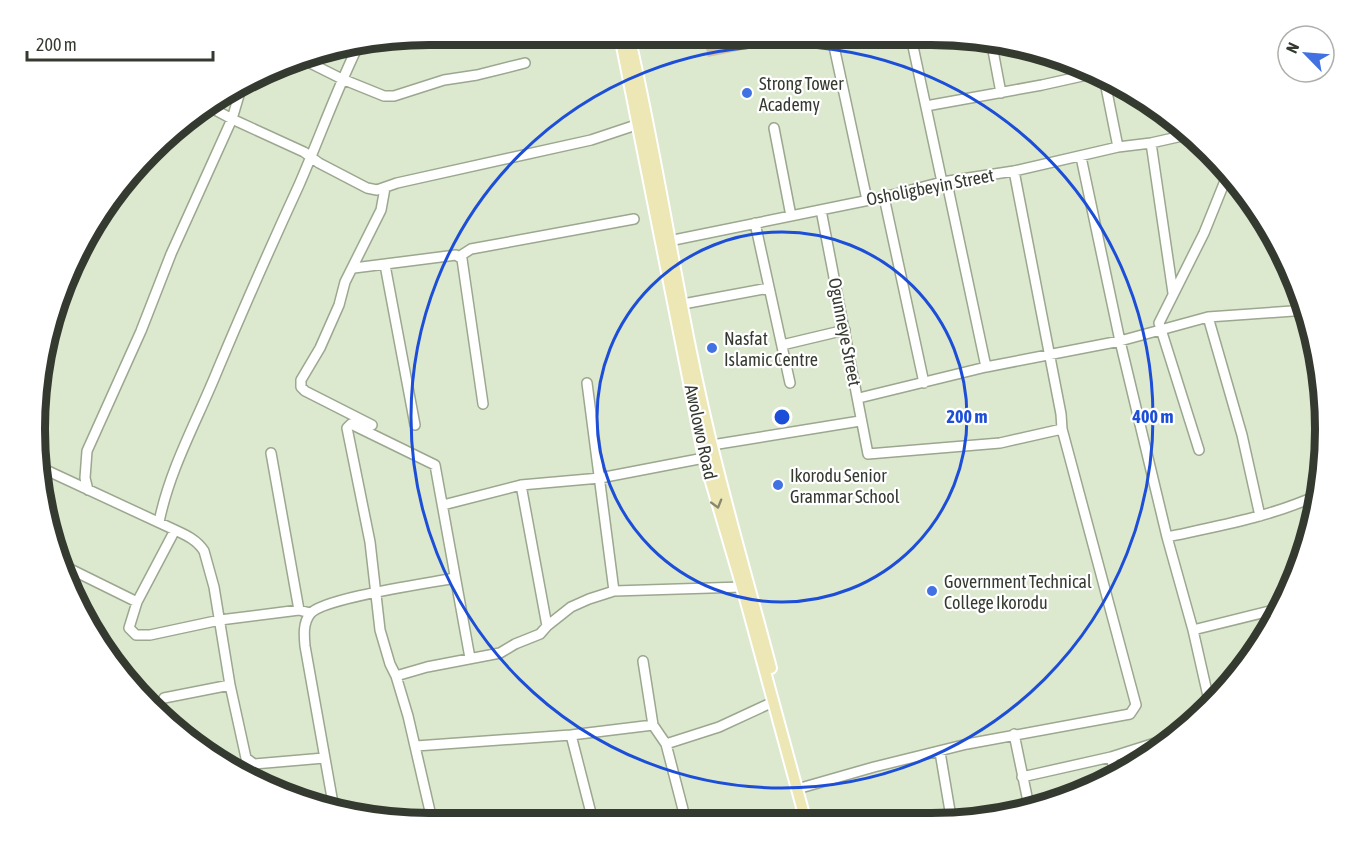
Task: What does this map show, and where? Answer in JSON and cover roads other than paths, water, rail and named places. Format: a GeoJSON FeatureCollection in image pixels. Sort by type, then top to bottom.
{"type":"FeatureCollection","features":[{"type":"Feature","properties":{"kind":"main road","name":"Awolowo Road"},"geometry":{"type":"LineString","coordinates":[[622,45],[643,123]]}},
{"type":"Feature","properties":{"kind":"main road","name":"Awolowo Road"},"geometry":{"type":"LineString","coordinates":[[630,45],[704,458],[811,813]]}},
{"type":"Feature","properties":{"kind":"main road","name":"Awolowo Road"},"geometry":{"type":"LineString","coordinates":[[666,241],[683,304],[712,445],[773,702],[804,813]]}},
{"type":"Feature","properties":{"kind":"street"},"geometry":{"type":"LineString","coordinates":[[834,45],[867,200]]}},
{"type":"Feature","properties":{"kind":"street"},"geometry":{"type":"LineString","coordinates":[[913,45],[987,367]]}},
{"type":"Feature","properties":{"kind":"street"},"geometry":{"type":"LineString","coordinates":[[992,50],[1001,93]]}},
{"type":"Feature","properties":{"kind":"street"},"geometry":{"type":"LineString","coordinates":[[159,522],[171,476],[354,52]]}},
{"type":"Feature","properties":{"kind":"street"},"geometry":{"type":"LineString","coordinates":[[311,64],[384,96],[394,96],[444,81],[525,63]]}},
{"type":"Feature","properties":{"kind":"street"},"geometry":{"type":"LineString","coordinates":[[926,106],[1081,75]]}},
{"type":"Feature","properties":{"kind":"street"},"geometry":{"type":"LineString","coordinates":[[1106,88],[1118,147]]}},
{"type":"Feature","properties":{"kind":"street"},"geometry":{"type":"LineString","coordinates":[[88,490],[85,478],[87,451],[145,321],[171,254],[232,119],[239,95]]}},
{"type":"Feature","properties":{"kind":"street"},"geometry":{"type":"LineString","coordinates":[[216,110],[310,156],[361,185],[377,190],[397,183],[591,140],[643,123]]}},
{"type":"Feature","properties":{"kind":"street"},"geometry":{"type":"LineString","coordinates":[[774,128],[791,216]]}},
{"type":"Feature","properties":{"kind":"street","name":"Osholigbeyin Street"},"geometry":{"type":"LineString","coordinates":[[666,241],[945,183],[1014,171],[1118,147],[1180,137]]}},
{"type":"Feature","properties":{"kind":"street"},"geometry":{"type":"LineString","coordinates":[[1151,143],[1173,293]]}},
{"type":"Feature","properties":{"kind":"street"},"geometry":{"type":"LineString","coordinates":[[1081,157],[1120,341],[1208,696]]}},
{"type":"Feature","properties":{"kind":"street"},"geometry":{"type":"LineString","coordinates":[[804,787],[874,767],[1014,734],[1130,714],[1136,705],[1062,429],[1014,171]]}},
{"type":"Feature","properties":{"kind":"street"},"geometry":{"type":"LineString","coordinates":[[1199,450],[1159,323],[1204,233],[1225,182]]}},
{"type":"Feature","properties":{"kind":"street"},"geometry":{"type":"LineString","coordinates":[[372,426],[305,392],[301,387],[301,380],[320,348],[339,304],[345,282],[381,210],[385,188]]}},
{"type":"Feature","properties":{"kind":"street"},"geometry":{"type":"LineString","coordinates":[[884,197],[924,383]]}},
{"type":"Feature","properties":{"kind":"street","name":"Ogunneye Street"},"geometry":{"type":"LineString","coordinates":[[820,210],[859,398],[860,421],[868,454],[1000,442],[1062,429]]}},
{"type":"Feature","properties":{"kind":"street"},"geometry":{"type":"LineString","coordinates":[[354,268],[460,256],[471,249],[480,247],[634,219]]}},
{"type":"Feature","properties":{"kind":"street"},"geometry":{"type":"LineString","coordinates":[[755,223],[790,384]]}},
{"type":"Feature","properties":{"kind":"street"},"geometry":{"type":"LineString","coordinates":[[460,256],[483,404]]}},
{"type":"Feature","properties":{"kind":"street"},"geometry":{"type":"LineString","coordinates":[[385,265],[415,425]]}},
{"type":"Feature","properties":{"kind":"street"},"geometry":{"type":"LineString","coordinates":[[683,304],[769,288]]}},
{"type":"Feature","properties":{"kind":"street"},"geometry":{"type":"LineString","coordinates":[[859,398],[987,367],[1120,341],[1208,317],[1296,310]]}},
{"type":"Feature","properties":{"kind":"street"},"geometry":{"type":"LineString","coordinates":[[1208,317],[1242,435],[1260,516]]}},
{"type":"Feature","properties":{"kind":"street"},"geometry":{"type":"LineString","coordinates":[[782,345],[845,330]]}},
{"type":"Feature","properties":{"kind":"street"},"geometry":{"type":"LineString","coordinates":[[587,383],[614,591]]}},
{"type":"Feature","properties":{"kind":"street"},"geometry":{"type":"LineString","coordinates":[[712,445],[860,421]]}},
{"type":"Feature","properties":{"kind":"street"},"geometry":{"type":"LineString","coordinates":[[430,813],[416,746],[380,630],[368,532],[347,428],[351,424],[432,462],[438,471],[470,658]]}},
{"type":"Feature","properties":{"kind":"street"},"geometry":{"type":"LineString","coordinates":[[271,453],[299,610]]}},
{"type":"Feature","properties":{"kind":"street"},"geometry":{"type":"LineString","coordinates":[[443,506],[521,485],[600,478],[704,458]]}},
{"type":"Feature","properties":{"kind":"street"},"geometry":{"type":"LineString","coordinates":[[47,469],[175,530],[194,540],[204,550],[220,620],[230,685],[246,758],[251,763],[324,758]]}},
{"type":"Feature","properties":{"kind":"street"},"geometry":{"type":"LineString","coordinates":[[521,485],[547,626]]}},
{"type":"Feature","properties":{"kind":"street"},"geometry":{"type":"LineString","coordinates":[[1167,537],[1260,516],[1309,500]]}},
{"type":"Feature","properties":{"kind":"street"},"geometry":{"type":"LineString","coordinates":[[175,530],[136,602],[129,628],[136,635],[150,635],[220,620],[299,610],[310,613]]}},
{"type":"Feature","properties":{"kind":"street"},"geometry":{"type":"LineString","coordinates":[[72,570],[136,602]]}},
{"type":"Feature","properties":{"kind":"street"},"geometry":{"type":"LineString","coordinates":[[333,801],[304,646],[305,625],[310,613],[320,606],[455,578]]}},
{"type":"Feature","properties":{"kind":"street"},"geometry":{"type":"LineString","coordinates":[[396,676],[500,653],[534,638],[571,607],[589,598],[614,591],[742,587]]}},
{"type":"Feature","properties":{"kind":"street"},"geometry":{"type":"LineString","coordinates":[[1193,630],[1269,611]]}},
{"type":"Feature","properties":{"kind":"street"},"geometry":{"type":"LineString","coordinates":[[643,661],[653,725],[666,744],[684,813]]}},
{"type":"Feature","properties":{"kind":"street"},"geometry":{"type":"LineString","coordinates":[[164,698],[230,685]]}},
{"type":"Feature","properties":{"kind":"street"},"geometry":{"type":"LineString","coordinates":[[666,744],[719,727],[773,702]]}},
{"type":"Feature","properties":{"kind":"street"},"geometry":{"type":"LineString","coordinates":[[416,746],[571,735],[653,725]]}},
{"type":"Feature","properties":{"kind":"street"},"geometry":{"type":"LineString","coordinates":[[1014,734],[1028,801]]}},
{"type":"Feature","properties":{"kind":"street"},"geometry":{"type":"LineString","coordinates":[[571,735],[591,813]]}},
{"type":"Feature","properties":{"kind":"street"},"geometry":{"type":"LineString","coordinates":[[1022,777],[1111,756],[1151,743]]}},
{"type":"Feature","properties":{"kind":"street"},"geometry":{"type":"LineString","coordinates":[[940,752],[950,812]]}},
{"type":"Feature","properties":{"kind":"street"},"geometry":{"type":"LineString","coordinates":[[1111,756],[1114,767]]}},
{"type":"Feature","properties":{"kind":"place","name":"Strong Tower Academy"},"geometry":{"type":"Point","coordinates":[747,93]}},
{"type":"Feature","properties":{"kind":"place","name":"Nasfat Islamic Centre"},"geometry":{"type":"Point","coordinates":[712,348]}},
{"type":"Feature","properties":{"kind":"place","name":"Ikorodu Senior Grammar School"},"geometry":{"type":"Point","coordinates":[778,485]}},
{"type":"Feature","properties":{"kind":"place","name":"Government Technical College Ikorodu"},"geometry":{"type":"Point","coordinates":[932,591]}}]}
